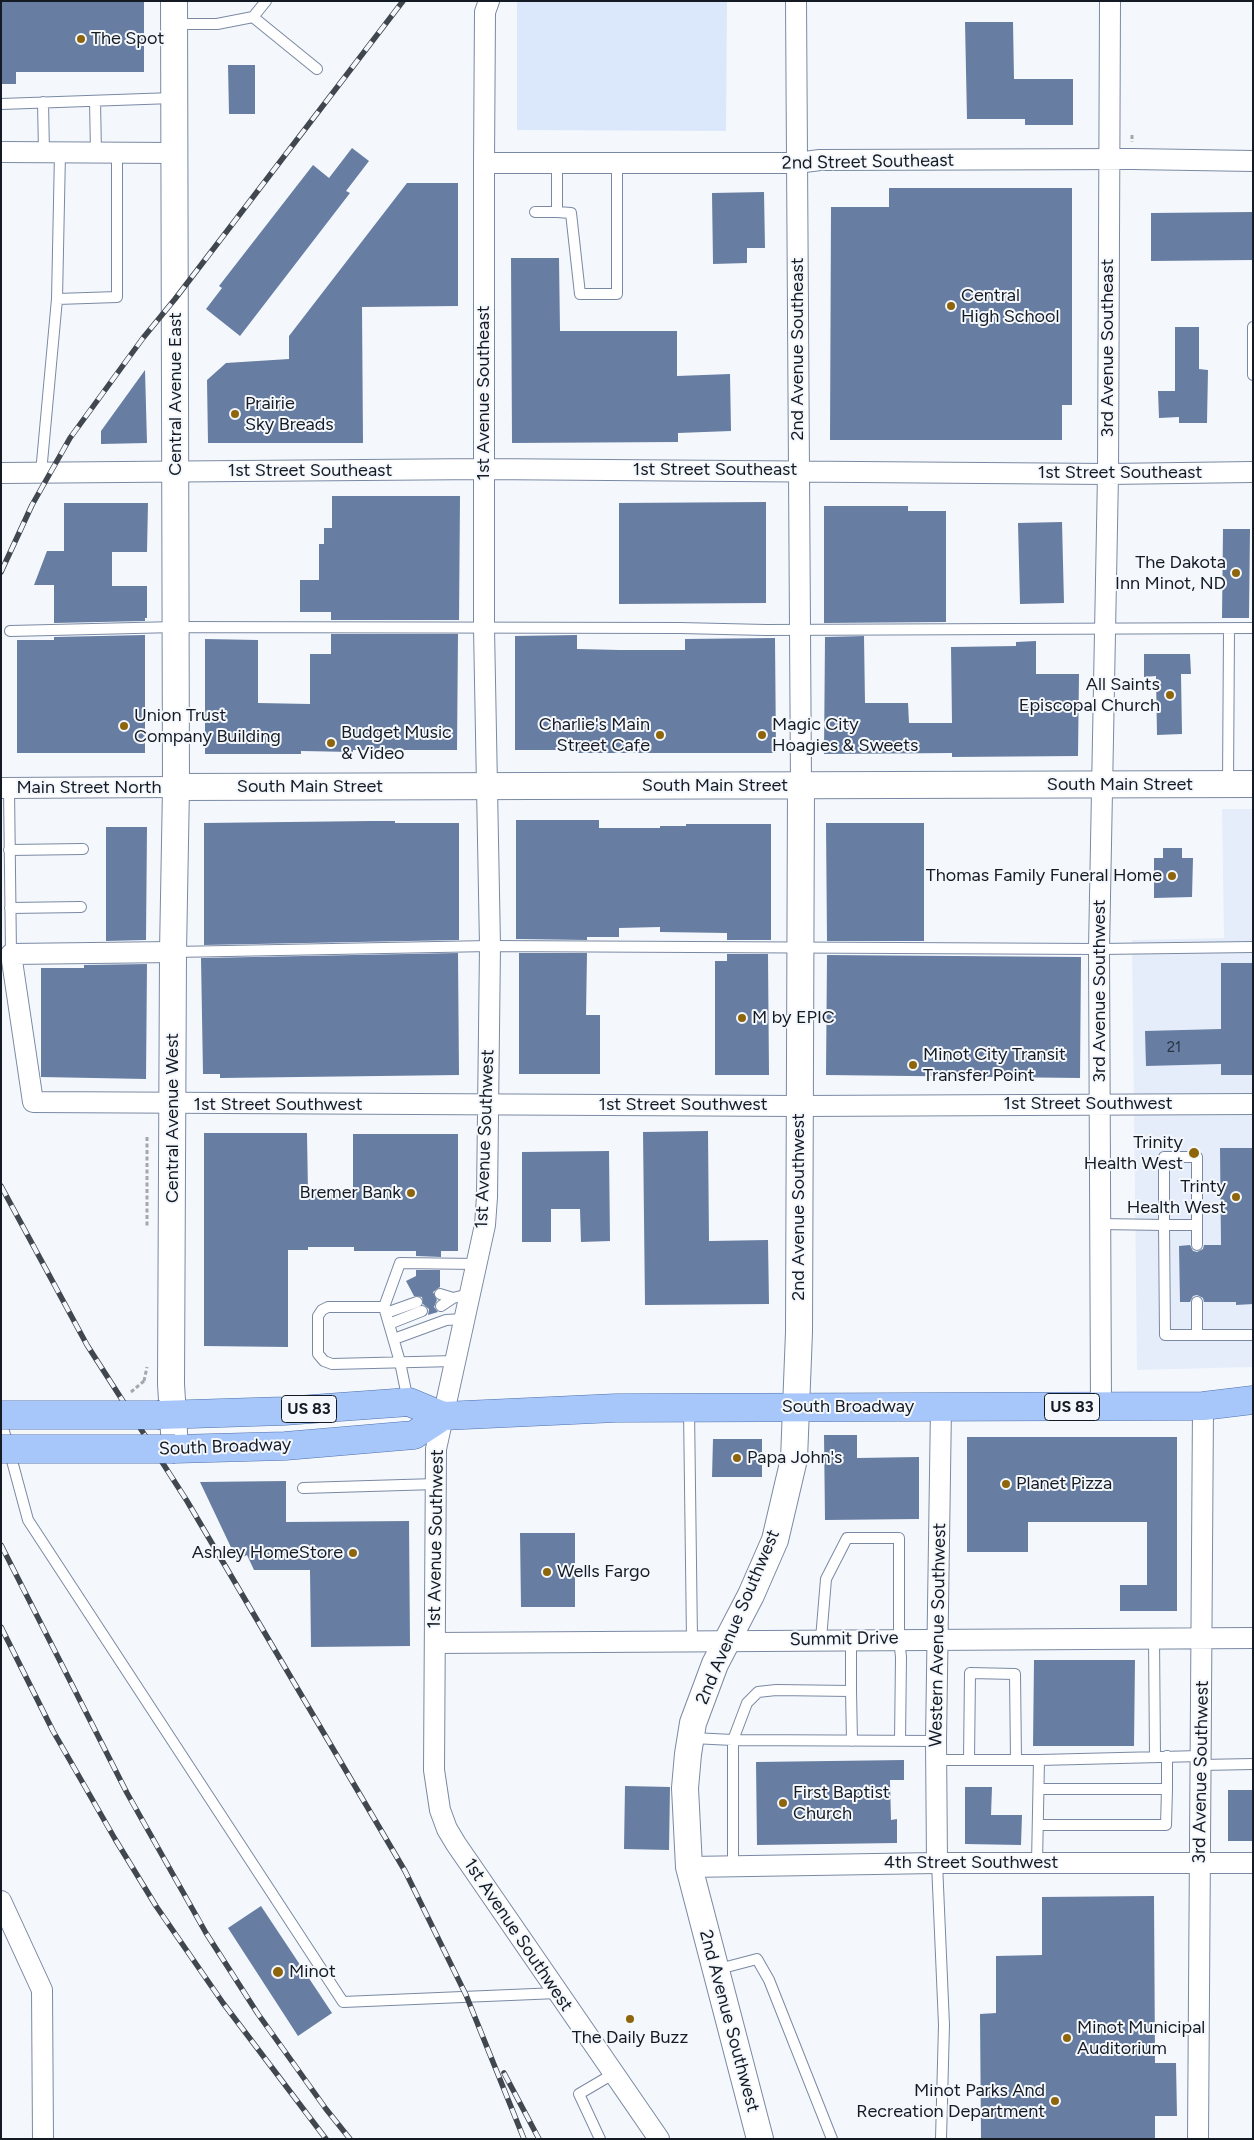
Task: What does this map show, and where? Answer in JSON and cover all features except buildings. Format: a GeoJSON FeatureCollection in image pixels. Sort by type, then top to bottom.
{"type":"FeatureCollection","features":[{"type":"Feature","properties":{"kind":"main road","name":"South Broadway"},"geometry":{"type":"LineString","coordinates":[[1,1415],[166,1415],[284,1411],[408,1402],[443,1416],[572,1409],[689,1407],[1203,1406],[1253,1400]]}},
{"type":"Feature","properties":{"kind":"main road","name":"South Broadway"},"geometry":{"type":"LineString","coordinates":[[1,1449],[175,1449],[285,1446],[414,1435],[443,1416]]}},
{"type":"Feature","properties":{"kind":"street","name":"1st Avenue Southeast"},"geometry":{"type":"LineString","coordinates":[[486,787],[483,470],[484,163],[485,12],[490,1]]}},
{"type":"Feature","properties":{"kind":"street","name":"2nd Avenue Southeast"},"geometry":{"type":"LineString","coordinates":[[796,1],[801,786]]}},
{"type":"Feature","properties":{"kind":"street","name":"3rd Avenue Southeast"},"geometry":{"type":"LineString","coordinates":[[1101,785],[1106,630],[1108,474],[1110,1]]}},
{"type":"Feature","properties":{"kind":"street","name":"Central Avenue East"},"geometry":{"type":"LineString","coordinates":[[174,13],[177,472],[176,787]]}},
{"type":"Feature","properties":{"kind":"street"},"geometry":{"type":"LineString","coordinates":[[1,152],[174,153]]}},
{"type":"Feature","properties":{"kind":"street","name":"2nd Street Southeast"},"geometry":{"type":"LineString","coordinates":[[484,163],[797,163],[820,160],[1253,161]]}},
{"type":"Feature","properties":{"kind":"street","name":"1st Street Southeast"},"geometry":{"type":"LineString","coordinates":[[1,473],[483,470],[1108,474],[1253,472]]}},
{"type":"Feature","properties":{"kind":"street","name":"South Main Street"},"geometry":{"type":"LineString","coordinates":[[176,787],[1240,784]]}},
{"type":"Feature","properties":{"kind":"street","name":"3rd Avenue Southwest"},"geometry":{"type":"LineString","coordinates":[[1101,785],[1099,949],[1101,1406]]}},
{"type":"Feature","properties":{"kind":"street","name":"2nd Avenue Southwest"},"geometry":{"type":"LineString","coordinates":[[760,2139],[689,1867],[685,1788],[693,1723],[715,1664],[751,1594],[775,1540],[794,1458],[799,1332],[801,786]]}},
{"type":"Feature","properties":{"kind":"street","name":"Main Street North"},"geometry":{"type":"LineString","coordinates":[[5,788],[176,787]]}},
{"type":"Feature","properties":{"kind":"street","name":"Central Avenue West"},"geometry":{"type":"LineString","coordinates":[[175,1449],[166,1415],[173,1104],[176,787]]}},
{"type":"Feature","properties":{"kind":"street","name":"1st Avenue Southwest"},"geometry":{"type":"LineString","coordinates":[[486,787],[490,946],[487,1197],[485,1225],[476,1264],[461,1296],[464,1318],[436,1449],[434,1770],[440,1810],[447,1829],[456,1844],[659,2139]]}},
{"type":"Feature","properties":{"kind":"street"},"geometry":{"type":"LineString","coordinates":[[10,954],[173,952]]}},
{"type":"Feature","properties":{"kind":"street","name":"1st Street Southwest"},"geometry":{"type":"LineString","coordinates":[[10,954],[33,1102],[799,1106],[1253,1104]]}},
{"type":"Feature","properties":{"kind":"street","name":"3rd Avenue Southwest"},"geometry":{"type":"LineString","coordinates":[[1198,2139],[1203,1406]]}},
{"type":"Feature","properties":{"kind":"street","name":"Western Avenue Southwest"},"geometry":{"type":"LineString","coordinates":[[937,1862],[936,1750],[941,1408]]}},
{"type":"Feature","properties":{"kind":"street","name":"Summit Drive"},"geometry":{"type":"LineString","coordinates":[[435,1643],[899,1638],[1253,1638]]}},
{"type":"Feature","properties":{"kind":"street","name":"4th Street Southwest"},"geometry":{"type":"LineString","coordinates":[[689,1867],[937,1862],[1253,1863]]}},
{"type":"Feature","properties":{"kind":"street"},"geometry":{"type":"LineString","coordinates":[[1,1901],[42,1990],[43,2139]]}},
{"type":"Feature","properties":{"kind":"lane"},"geometry":{"type":"LineString","coordinates":[[174,13],[217,24],[253,17],[266,1]]}},
{"type":"Feature","properties":{"kind":"lane"},"geometry":{"type":"LineString","coordinates":[[253,17],[317,69]]}},
{"type":"Feature","properties":{"kind":"lane"},"geometry":{"type":"LineString","coordinates":[[1,104],[174,98]]}},
{"type":"Feature","properties":{"kind":"lane"},"geometry":{"type":"LineString","coordinates":[[95,101],[96,153]]}},
{"type":"Feature","properties":{"kind":"lane"},"geometry":{"type":"LineString","coordinates":[[41,473],[57,299],[52,153],[43,102]]}},
{"type":"Feature","properties":{"kind":"lane"},"geometry":{"type":"LineString","coordinates":[[57,299],[117,297],[117,153]]}},
{"type":"Feature","properties":{"kind":"lane"},"geometry":{"type":"LineString","coordinates":[[557,162],[557,212]]}},
{"type":"Feature","properties":{"kind":"lane"},"geometry":{"type":"LineString","coordinates":[[535,212],[571,213],[580,294],[616,294],[617,163]]}},
{"type":"Feature","properties":{"kind":"lane"},"geometry":{"type":"LineString","coordinates":[[1253,327],[1253,375]]}},
{"type":"Feature","properties":{"kind":"lane"},"geometry":{"type":"LineString","coordinates":[[10,631],[176,627],[1106,630],[1253,628]]}},
{"type":"Feature","properties":{"kind":"lane"},"geometry":{"type":"LineString","coordinates":[[1229,629],[1240,784]]}},
{"type":"Feature","properties":{"kind":"lane"},"geometry":{"type":"LineString","coordinates":[[5,788],[9,850],[10,954]]}},
{"type":"Feature","properties":{"kind":"lane"},"geometry":{"type":"LineString","coordinates":[[9,850],[83,849]]}},
{"type":"Feature","properties":{"kind":"lane"},"geometry":{"type":"LineString","coordinates":[[10,908],[81,907]]}},
{"type":"Feature","properties":{"kind":"lane"},"geometry":{"type":"LineString","coordinates":[[173,952],[490,946],[1099,949],[1253,947]]}},
{"type":"Feature","properties":{"kind":"lane"},"geometry":{"type":"LineString","coordinates":[[1197,1245],[1197,1157],[1164,1157],[1165,1335],[1253,1335]]}},
{"type":"Feature","properties":{"kind":"lane"},"geometry":{"type":"LineString","coordinates":[[1100,1224],[1196,1225]]}},
{"type":"Feature","properties":{"kind":"lane"},"geometry":{"type":"LineString","coordinates":[[408,1402],[400,1362],[385,1310],[400,1263],[476,1264]]}},
{"type":"Feature","properties":{"kind":"lane"},"geometry":{"type":"LineString","coordinates":[[440,1294],[461,1296]]}},
{"type":"Feature","properties":{"kind":"lane"},"geometry":{"type":"LineString","coordinates":[[441,1306],[461,1296]]}},
{"type":"Feature","properties":{"kind":"lane"},"geometry":{"type":"LineString","coordinates":[[1197,1302],[1197,1335]]}},
{"type":"Feature","properties":{"kind":"lane"},"geometry":{"type":"LineString","coordinates":[[389,1324],[419,1307],[385,1310],[328,1307],[322,1310],[318,1316],[318,1354],[324,1362],[332,1364],[455,1361]]}},
{"type":"Feature","properties":{"kind":"lane"},"geometry":{"type":"LineString","coordinates":[[394,1339],[446,1320],[464,1318]]}},
{"type":"Feature","properties":{"kind":"lane"},"geometry":{"type":"LineString","coordinates":[[689,1407],[692,1640]]}},
{"type":"Feature","properties":{"kind":"lane"},"geometry":{"type":"LineString","coordinates":[[1,1420],[28,1520],[343,2002],[558,1993]]}},
{"type":"Feature","properties":{"kind":"lane"},"geometry":{"type":"LineString","coordinates":[[303,1488],[436,1484]]}},
{"type":"Feature","properties":{"kind":"lane"},"geometry":{"type":"LineString","coordinates":[[821,1639],[826,1579],[848,1538],[899,1538],[900,1741]]}},
{"type":"Feature","properties":{"kind":"lane"},"geometry":{"type":"LineString","coordinates":[[1154,1638],[1155,1756]]}},
{"type":"Feature","properties":{"kind":"lane"},"geometry":{"type":"LineString","coordinates":[[851,1639],[852,1741]]}},
{"type":"Feature","properties":{"kind":"lane"},"geometry":{"type":"LineString","coordinates":[[969,1760],[970,1673],[1015,1674],[1016,1760]]}},
{"type":"Feature","properties":{"kind":"lane"},"geometry":{"type":"LineString","coordinates":[[733,1866],[733,1740],[747,1703],[758,1692],[776,1690],[851,1691]]}},
{"type":"Feature","properties":{"kind":"lane"},"geometry":{"type":"LineString","coordinates":[[690,1738],[900,1741],[969,1760],[1167,1756],[1253,1764]]}},
{"type":"Feature","properties":{"kind":"lane"},"geometry":{"type":"LineString","coordinates":[[1038,1824],[1166,1825],[1167,1756]]}},
{"type":"Feature","properties":{"kind":"lane"},"geometry":{"type":"LineString","coordinates":[[1037,1863],[1039,1760]]}},
{"type":"Feature","properties":{"kind":"lane"},"geometry":{"type":"LineString","coordinates":[[1039,1789],[1167,1789]]}},
{"type":"Feature","properties":{"kind":"lane"},"geometry":{"type":"LineString","coordinates":[[937,1862],[944,2025],[941,2139]]}},
{"type":"Feature","properties":{"kind":"lane"},"geometry":{"type":"LineString","coordinates":[[715,1970],[757,1958],[769,1980],[832,2139]]}},
{"type":"Feature","properties":{"kind":"lane"},"geometry":{"type":"LineString","coordinates":[[600,2139],[579,2094],[613,2074]]}},
{"type":"Feature","properties":{"kind":"shaded area"},"geometry":{"type":"Polygon","coordinates":[[[517,1],[727,1],[726,131],[517,130],[517,1]]]}},
{"type":"Feature","properties":{"kind":"shaded area","name":"Trinity Health West"},"geometry":{"type":"Polygon","coordinates":[[[1222,809],[1253,809],[1253,1367],[1137,1370],[1132,940],[1224,938],[1222,809]]]}},
{"type":"Feature","properties":{"kind":"railway"},"geometry":{"type":"LineString","coordinates":[[1,572],[32,505],[70,438],[143,338],[175,299],[403,1]]}},
{"type":"Feature","properties":{"kind":"railway"},"geometry":{"type":"LineString","coordinates":[[1,1186],[87,1345],[187,1501],[405,1871],[466,1995],[524,2139]]}},
{"type":"Feature","properties":{"kind":"railway"},"geometry":{"type":"LineString","coordinates":[[1,1545],[127,1793],[206,1933],[258,2014],[326,2109],[350,2139]]}},
{"type":"Feature","properties":{"kind":"railway"},"geometry":{"type":"LineString","coordinates":[[1,1627],[53,1731],[156,1906],[223,2003],[326,2139]]}},
{"type":"Feature","properties":{"kind":"railway"},"geometry":{"type":"LineString","coordinates":[[504,2073],[539,2139]]}},
{"type":"Feature","properties":{"kind":"place","name":"The Spot"},"geometry":{"type":"Point","coordinates":[81,39]}},
{"type":"Feature","properties":{"kind":"place","name":"Central High School"},"geometry":{"type":"Point","coordinates":[951,306]}},
{"type":"Feature","properties":{"kind":"place","name":"Prairie Sky Breads"},"geometry":{"type":"Point","coordinates":[235,414]}},
{"type":"Feature","properties":{"kind":"place","name":"The Dakota Inn Minot, ND"},"geometry":{"type":"Point","coordinates":[1236,573]}},
{"type":"Feature","properties":{"kind":"place","name":"All Saints Episcopal Church"},"geometry":{"type":"Point","coordinates":[1170,695]}},
{"type":"Feature","properties":{"kind":"place","name":"Union Trust Company Building"},"geometry":{"type":"Point","coordinates":[124,726]}},
{"type":"Feature","properties":{"kind":"place","name":"Charlie's Main Street Cafe"},"geometry":{"type":"Point","coordinates":[660,735]}},
{"type":"Feature","properties":{"kind":"place","name":"Magic City Hoagies & Sweets"},"geometry":{"type":"Point","coordinates":[762,735]}},
{"type":"Feature","properties":{"kind":"place","name":"Budget Music & Video"},"geometry":{"type":"Point","coordinates":[331,743]}},
{"type":"Feature","properties":{"kind":"place","name":"Thomas Family Funeral Home"},"geometry":{"type":"Point","coordinates":[1172,876]}},
{"type":"Feature","properties":{"kind":"place","name":"M by EPIC"},"geometry":{"type":"Point","coordinates":[742,1018]}},
{"type":"Feature","properties":{"kind":"place","name":"Minot City Transit Transfer Point"},"geometry":{"type":"Point","coordinates":[913,1065]}},
{"type":"Feature","properties":{"kind":"place","name":"Trinity Health West"},"geometry":{"type":"Point","coordinates":[1194,1153]}},
{"type":"Feature","properties":{"kind":"place","name":"Bremer Bank"},"geometry":{"type":"Point","coordinates":[411,1193]}},
{"type":"Feature","properties":{"kind":"place","name":"Trinty Health West"},"geometry":{"type":"Point","coordinates":[1236,1197]}},
{"type":"Feature","properties":{"kind":"place","name":"Papa John's"},"geometry":{"type":"Point","coordinates":[737,1458]}},
{"type":"Feature","properties":{"kind":"place","name":"Planet Pizza"},"geometry":{"type":"Point","coordinates":[1006,1484]}},
{"type":"Feature","properties":{"kind":"place","name":"Ashley HomeStore"},"geometry":{"type":"Point","coordinates":[353,1553]}},
{"type":"Feature","properties":{"kind":"place","name":"Wells Fargo"},"geometry":{"type":"Point","coordinates":[547,1572]}},
{"type":"Feature","properties":{"kind":"place","name":"First Baptist Church"},"geometry":{"type":"Point","coordinates":[783,1803]}},
{"type":"Feature","properties":{"kind":"place","name":"Minot"},"geometry":{"type":"Point","coordinates":[278,1972]}},
{"type":"Feature","properties":{"kind":"place","name":"The Daily Buzz"},"geometry":{"type":"Point","coordinates":[630,2019]}},
{"type":"Feature","properties":{"kind":"place","name":"Minot Municipal Auditorium"},"geometry":{"type":"Point","coordinates":[1067,2038]}},
{"type":"Feature","properties":{"kind":"place","name":"Minot Parks And Recreation Department"},"geometry":{"type":"Point","coordinates":[1055,2101]}}]}
